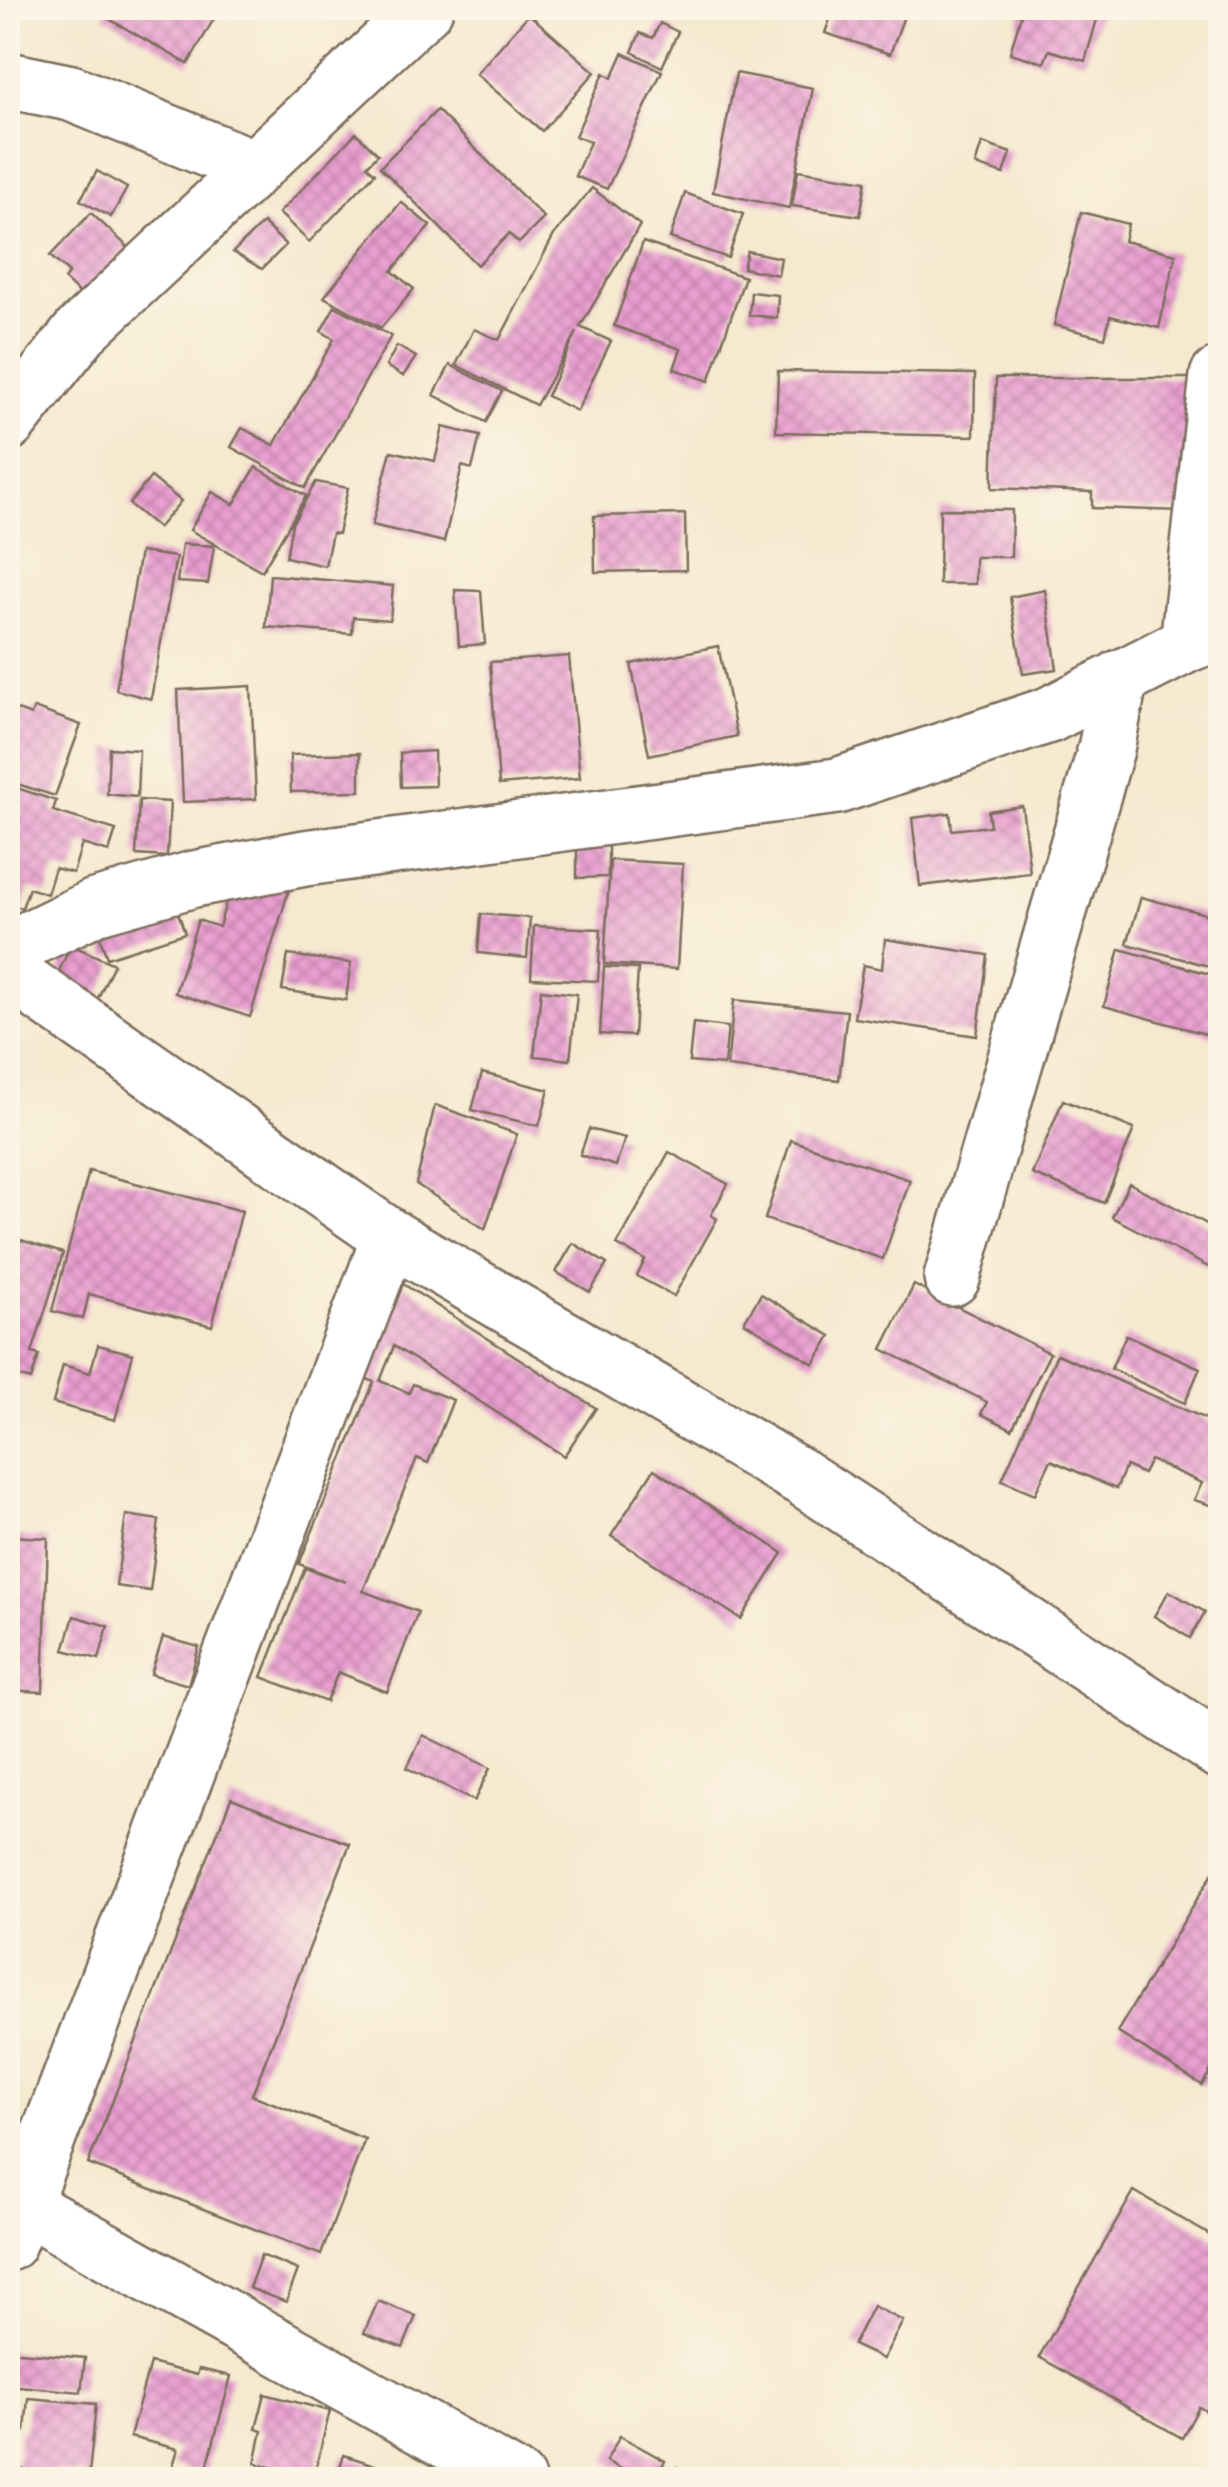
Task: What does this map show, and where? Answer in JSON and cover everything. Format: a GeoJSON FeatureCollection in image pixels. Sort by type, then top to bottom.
{"type":"FeatureCollection","features":[{"type":"Feature","properties":{"kind":"street"},"geometry":{"type":"LineString","coordinates":[[8,423],[80,331],[426,8]]}},
{"type":"Feature","properties":{"kind":"street"},"geometry":{"type":"LineString","coordinates":[[8,80],[71,93],[254,168]]}},
{"type":"Feature","properties":{"kind":"street"},"geometry":{"type":"LineString","coordinates":[[8,949],[95,907],[194,879],[305,858],[837,786],[1049,715],[1204,638],[1218,376]]}},
{"type":"Feature","properties":{"kind":"street"},"geometry":{"type":"LineString","coordinates":[[952,1278],[1106,749],[1120,678]]}},
{"type":"Feature","properties":{"kind":"street"},"geometry":{"type":"LineString","coordinates":[[8,970],[390,1237],[801,1477],[1220,1751]]}},
{"type":"Feature","properties":{"kind":"street"},"geometry":{"type":"LineString","coordinates":[[390,1237],[15,2224],[517,2480]]}},
{"type":"Feature","properties":{"kind":"building"},"geometry":{"type":"Polygon","coordinates":[[[8,8],[25,8],[12,24],[8,21],[8,8]]]}},
{"type":"Feature","properties":{"kind":"building"},"geometry":{"type":"Polygon","coordinates":[[[109,8],[220,8],[188,64],[104,16],[109,8]]]}},
{"type":"Feature","properties":{"kind":"building"},"geometry":{"type":"Polygon","coordinates":[[[834,8],[907,8],[890,54],[825,33],[834,8]]]}},
{"type":"Feature","properties":{"kind":"building"},"geometry":{"type":"Polygon","coordinates":[[[1023,8],[1100,9],[1085,61],[1049,50],[1044,63],[1010,53],[1023,8]]]}},
{"type":"Feature","properties":{"kind":"building"},"geometry":{"type":"Polygon","coordinates":[[[529,14],[595,72],[542,131],[476,74],[529,14]]]}},
{"type":"Feature","properties":{"kind":"building"},"geometry":{"type":"Polygon","coordinates":[[[660,23],[678,32],[662,67],[632,52],[640,33],[653,38],[660,23]]]}},
{"type":"Feature","properties":{"kind":"building"},"geometry":{"type":"Polygon","coordinates":[[[623,53],[662,71],[607,189],[575,176],[590,142],[575,136],[604,73],[612,78],[623,53]]]}},
{"type":"Feature","properties":{"kind":"building"},"geometry":{"type":"Polygon","coordinates":[[[736,73],[813,88],[789,208],[713,192],[736,73]]]}},
{"type":"Feature","properties":{"kind":"building"},"geometry":{"type":"Polygon","coordinates":[[[437,110],[544,218],[519,243],[509,234],[477,265],[380,167],[437,110]]]}},
{"type":"Feature","properties":{"kind":"building"},"geometry":{"type":"Polygon","coordinates":[[[356,133],[378,154],[367,166],[375,173],[309,242],[279,213],[356,133]]]}},
{"type":"Feature","properties":{"kind":"building"},"geometry":{"type":"Polygon","coordinates":[[[982,143],[1011,153],[1004,174],[975,165],[982,143]]]}},
{"type":"Feature","properties":{"kind":"building"},"geometry":{"type":"Polygon","coordinates":[[[798,170],[866,181],[860,216],[792,206],[798,170]]]}},
{"type":"Feature","properties":{"kind":"building"},"geometry":{"type":"Polygon","coordinates":[[[97,171],[127,188],[111,217],[80,200],[97,171]]]}},
{"type":"Feature","properties":{"kind":"building"},"geometry":{"type":"Polygon","coordinates":[[[592,188],[640,225],[580,327],[611,341],[577,411],[547,396],[577,332],[536,405],[456,365],[474,329],[499,340],[554,235],[592,188]]]}},
{"type":"Feature","properties":{"kind":"building"},"geometry":{"type":"Polygon","coordinates":[[[685,193],[743,214],[728,258],[670,238],[685,193]]]}},
{"type":"Feature","properties":{"kind":"building"},"geometry":{"type":"Polygon","coordinates":[[[401,202],[430,226],[392,271],[414,289],[381,328],[324,297],[401,202]]]}},
{"type":"Feature","properties":{"kind":"building"},"geometry":{"type":"Polygon","coordinates":[[[1081,212],[1128,224],[1124,241],[1176,254],[1159,328],[1110,316],[1105,338],[1054,325],[1081,212]]]}},
{"type":"Feature","properties":{"kind":"building"},"geometry":{"type":"Polygon","coordinates":[[[91,213],[128,247],[82,296],[64,279],[69,273],[50,256],[91,213]]]}},
{"type":"Feature","properties":{"kind":"building"},"geometry":{"type":"Polygon","coordinates":[[[263,223],[286,245],[262,269],[233,252],[263,223]]]}},
{"type":"Feature","properties":{"kind":"building"},"geometry":{"type":"Polygon","coordinates":[[[643,242],[745,277],[709,381],[674,369],[681,349],[614,326],[643,242]]]}},
{"type":"Feature","properties":{"kind":"building"},"geometry":{"type":"Polygon","coordinates":[[[747,251],[781,258],[778,275],[743,268],[747,251]]]}},
{"type":"Feature","properties":{"kind":"building"},"geometry":{"type":"Polygon","coordinates":[[[751,292],[778,295],[777,318],[749,315],[751,292]]]}},
{"type":"Feature","properties":{"kind":"building"},"geometry":{"type":"Polygon","coordinates":[[[335,306],[391,336],[305,488],[231,447],[242,428],[274,445],[334,339],[321,331],[335,306]]]}},
{"type":"Feature","properties":{"kind":"building"},"geometry":{"type":"Polygon","coordinates":[[[397,346],[416,357],[403,376],[386,366],[397,346]]]}},
{"type":"Feature","properties":{"kind":"building"},"geometry":{"type":"Polygon","coordinates":[[[8,352],[23,368],[8,384],[8,352]]]}},
{"type":"Feature","properties":{"kind":"building"},"geometry":{"type":"Polygon","coordinates":[[[450,365],[502,391],[486,422],[434,395],[450,365]]]}},
{"type":"Feature","properties":{"kind":"building"},"geometry":{"type":"Polygon","coordinates":[[[778,371],[975,374],[974,436],[776,432],[778,371]]]}},
{"type":"Feature","properties":{"kind":"building"},"geometry":{"type":"Polygon","coordinates":[[[996,378],[1192,378],[1184,511],[1092,508],[1092,492],[992,488],[996,378]]]}},
{"type":"Feature","properties":{"kind":"building"},"geometry":{"type":"Polygon","coordinates":[[[443,427],[480,436],[472,469],[462,466],[444,542],[372,525],[391,451],[435,461],[443,427]]]}},
{"type":"Feature","properties":{"kind":"building"},"geometry":{"type":"Polygon","coordinates":[[[256,467],[306,496],[262,571],[190,530],[212,492],[234,504],[256,467]]]}},
{"type":"Feature","properties":{"kind":"building"},"geometry":{"type":"Polygon","coordinates":[[[151,477],[181,501],[158,528],[129,504],[151,477]]]}},
{"type":"Feature","properties":{"kind":"building"},"geometry":{"type":"Polygon","coordinates":[[[316,482],[348,488],[338,534],[332,533],[325,566],[286,557],[292,524],[316,482]]]}},
{"type":"Feature","properties":{"kind":"building"},"geometry":{"type":"Polygon","coordinates":[[[940,509],[1012,510],[1011,557],[975,557],[975,584],[939,584],[940,509]]]}},
{"type":"Feature","properties":{"kind":"building"},"geometry":{"type":"Polygon","coordinates":[[[685,514],[686,570],[595,572],[594,516],[685,514]]]}},
{"type":"Feature","properties":{"kind":"building"},"geometry":{"type":"Polygon","coordinates":[[[182,544],[214,546],[208,584],[177,582],[182,544]]]}},
{"type":"Feature","properties":{"kind":"building"},"geometry":{"type":"Polygon","coordinates":[[[140,552],[176,557],[151,699],[116,690],[140,552]]]}},
{"type":"Feature","properties":{"kind":"building"},"geometry":{"type":"Polygon","coordinates":[[[270,575],[393,586],[390,620],[353,617],[352,634],[266,627],[270,575]]]}},
{"type":"Feature","properties":{"kind":"building"},"geometry":{"type":"Polygon","coordinates":[[[455,590],[481,591],[485,644],[459,646],[455,590]]]}},
{"type":"Feature","properties":{"kind":"building"},"geometry":{"type":"Polygon","coordinates":[[[1045,590],[1057,669],[1023,674],[1010,597],[1045,590]]]}},
{"type":"Feature","properties":{"kind":"building"},"geometry":{"type":"Polygon","coordinates":[[[718,646],[737,736],[649,755],[631,664],[718,646]]]}},
{"type":"Feature","properties":{"kind":"building"},"geometry":{"type":"Polygon","coordinates":[[[569,656],[580,778],[499,785],[490,662],[569,656]]]}},
{"type":"Feature","properties":{"kind":"building"},"geometry":{"type":"Polygon","coordinates":[[[251,686],[256,799],[183,802],[178,690],[251,686]]]}},
{"type":"Feature","properties":{"kind":"building"},"geometry":{"type":"Polygon","coordinates":[[[12,708],[31,715],[34,708],[81,725],[55,796],[8,781],[8,720],[12,708]]]}},
{"type":"Feature","properties":{"kind":"building"},"geometry":{"type":"Polygon","coordinates":[[[109,748],[139,750],[137,797],[107,794],[109,748]]]}},
{"type":"Feature","properties":{"kind":"building"},"geometry":{"type":"Polygon","coordinates":[[[434,751],[435,786],[401,787],[400,753],[434,751]]]}},
{"type":"Feature","properties":{"kind":"building"},"geometry":{"type":"Polygon","coordinates":[[[360,753],[360,791],[291,792],[290,755],[360,753]]]}},
{"type":"Feature","properties":{"kind":"building"},"geometry":{"type":"Polygon","coordinates":[[[8,785],[56,801],[53,811],[116,830],[109,852],[82,844],[73,873],[55,868],[47,894],[29,888],[22,908],[8,904],[8,785]]]}},
{"type":"Feature","properties":{"kind":"building"},"geometry":{"type":"Polygon","coordinates":[[[139,800],[170,802],[167,857],[136,855],[139,800]]]}},
{"type":"Feature","properties":{"kind":"building"},"geometry":{"type":"Polygon","coordinates":[[[1022,806],[1030,873],[920,886],[912,818],[950,813],[952,830],[990,826],[988,811],[1022,806]]]}},
{"type":"Feature","properties":{"kind":"building"},"geometry":{"type":"Polygon","coordinates":[[[608,844],[608,877],[577,878],[577,845],[608,844]]]}},
{"type":"Feature","properties":{"kind":"building"},"geometry":{"type":"Polygon","coordinates":[[[610,860],[683,864],[677,969],[604,964],[610,860]]]}},
{"type":"Feature","properties":{"kind":"building"},"geometry":{"type":"Polygon","coordinates":[[[291,883],[250,1017],[175,993],[198,920],[219,927],[230,888],[291,883]]]}},
{"type":"Feature","properties":{"kind":"building"},"geometry":{"type":"Polygon","coordinates":[[[1141,897],[1220,918],[1220,969],[1127,944],[1141,897]]]}},
{"type":"Feature","properties":{"kind":"building"},"geometry":{"type":"Polygon","coordinates":[[[174,900],[185,933],[107,958],[96,926],[174,900]]]}},
{"type":"Feature","properties":{"kind":"building"},"geometry":{"type":"Polygon","coordinates":[[[481,914],[530,918],[527,958],[478,953],[481,914]]]}},
{"type":"Feature","properties":{"kind":"building"},"geometry":{"type":"Polygon","coordinates":[[[534,926],[601,929],[598,981],[531,978],[534,926]]]}},
{"type":"Feature","properties":{"kind":"building"},"geometry":{"type":"Polygon","coordinates":[[[885,939],[988,955],[977,1036],[854,1018],[863,965],[882,969],[885,939]]]}},
{"type":"Feature","properties":{"kind":"building"},"geometry":{"type":"Polygon","coordinates":[[[71,945],[114,964],[96,1002],[58,973],[71,945]]]}},
{"type":"Feature","properties":{"kind":"building"},"geometry":{"type":"Polygon","coordinates":[[[1120,949],[1220,977],[1220,1038],[1104,1006],[1120,949]]]}},
{"type":"Feature","properties":{"kind":"building"},"geometry":{"type":"Polygon","coordinates":[[[288,955],[351,963],[346,1000],[282,990],[288,955]]]}},
{"type":"Feature","properties":{"kind":"building"},"geometry":{"type":"Polygon","coordinates":[[[604,967],[638,969],[634,1036],[600,1034],[604,967]]]}},
{"type":"Feature","properties":{"kind":"building"},"geometry":{"type":"Polygon","coordinates":[[[541,990],[577,994],[570,1060],[534,1056],[541,990]]]}},
{"type":"Feature","properties":{"kind":"building"},"geometry":{"type":"Polygon","coordinates":[[[734,1000],[847,1011],[839,1080],[727,1067],[734,1000]]]}},
{"type":"Feature","properties":{"kind":"building"},"geometry":{"type":"Polygon","coordinates":[[[693,1023],[728,1027],[724,1065],[689,1062],[693,1023]]]}},
{"type":"Feature","properties":{"kind":"building"},"geometry":{"type":"Polygon","coordinates":[[[482,1073],[549,1090],[539,1126],[472,1110],[482,1073]]]}},
{"type":"Feature","properties":{"kind":"building"},"geometry":{"type":"Polygon","coordinates":[[[1063,1100],[1134,1129],[1104,1203],[1032,1174],[1063,1100]]]}},
{"type":"Feature","properties":{"kind":"building"},"geometry":{"type":"Polygon","coordinates":[[[435,1105],[517,1134],[485,1229],[416,1184],[435,1105]]]}},
{"type":"Feature","properties":{"kind":"building"},"geometry":{"type":"Polygon","coordinates":[[[589,1129],[625,1138],[616,1166],[580,1155],[589,1129]]]}},
{"type":"Feature","properties":{"kind":"building"},"geometry":{"type":"Polygon","coordinates":[[[791,1140],[910,1180],[883,1259],[765,1219],[791,1140]]]}},
{"type":"Feature","properties":{"kind":"building"},"geometry":{"type":"Polygon","coordinates":[[[669,1152],[728,1184],[711,1215],[717,1219],[674,1296],[637,1276],[645,1260],[617,1245],[669,1152]]]}},
{"type":"Feature","properties":{"kind":"building"},"geometry":{"type":"Polygon","coordinates":[[[89,1171],[242,1211],[212,1326],[89,1294],[83,1319],[52,1311],[89,1171]]]}},
{"type":"Feature","properties":{"kind":"building"},"geometry":{"type":"Polygon","coordinates":[[[1129,1183],[1220,1231],[1220,1273],[1112,1217],[1129,1183]]]}},
{"type":"Feature","properties":{"kind":"building"},"geometry":{"type":"Polygon","coordinates":[[[8,1236],[63,1253],[32,1353],[39,1355],[31,1380],[8,1373],[8,1236]]]}},
{"type":"Feature","properties":{"kind":"building"},"geometry":{"type":"Polygon","coordinates":[[[573,1243],[607,1264],[590,1292],[556,1272],[573,1243]]]}},
{"type":"Feature","properties":{"kind":"building"},"geometry":{"type":"Polygon","coordinates":[[[394,1278],[596,1408],[564,1456],[394,1346],[380,1381],[409,1393],[413,1384],[453,1400],[428,1463],[417,1458],[363,1591],[418,1612],[387,1692],[338,1672],[326,1702],[262,1677],[305,1568],[346,1582],[299,1564],[374,1382],[356,1374],[394,1278]]]}},
{"type":"Feature","properties":{"kind":"building"},"geometry":{"type":"Polygon","coordinates":[[[914,1285],[1050,1353],[1012,1429],[981,1414],[987,1402],[882,1349],[914,1285]]]}},
{"type":"Feature","properties":{"kind":"building"},"geometry":{"type":"Polygon","coordinates":[[[761,1294],[831,1336],[814,1364],[744,1322],[761,1294]]]}},
{"type":"Feature","properties":{"kind":"building"},"geometry":{"type":"Polygon","coordinates":[[[1126,1335],[1200,1368],[1185,1403],[1111,1369],[1126,1335]]]}},
{"type":"Feature","properties":{"kind":"building"},"geometry":{"type":"Polygon","coordinates":[[[98,1345],[133,1354],[115,1420],[53,1403],[63,1365],[90,1373],[98,1345]]]}},
{"type":"Feature","properties":{"kind":"building"},"geometry":{"type":"Polygon","coordinates":[[[1057,1354],[1220,1425],[1220,1439],[1211,1460],[1220,1444],[1220,1508],[1194,1500],[1202,1483],[1150,1460],[1143,1474],[1126,1466],[1116,1489],[1051,1460],[1035,1494],[1002,1480],[1057,1354]]]}},
{"type":"Feature","properties":{"kind":"building"},"geometry":{"type":"Polygon","coordinates":[[[654,1469],[783,1553],[741,1619],[611,1536],[654,1469]]]}},
{"type":"Feature","properties":{"kind":"building"},"geometry":{"type":"Polygon","coordinates":[[[126,1515],[159,1520],[150,1591],[116,1586],[126,1515]]]}},
{"type":"Feature","properties":{"kind":"building"},"geometry":{"type":"Polygon","coordinates":[[[8,1536],[48,1538],[43,1692],[8,1690],[8,1536]]]}},
{"type":"Feature","properties":{"kind":"building"},"geometry":{"type":"Polygon","coordinates":[[[1169,1591],[1205,1612],[1190,1638],[1154,1616],[1169,1591]]]}},
{"type":"Feature","properties":{"kind":"building"},"geometry":{"type":"Polygon","coordinates":[[[74,1616],[108,1626],[99,1659],[64,1650],[74,1616]]]}},
{"type":"Feature","properties":{"kind":"building"},"geometry":{"type":"Polygon","coordinates":[[[163,1637],[199,1647],[188,1685],[151,1674],[163,1637]]]}},
{"type":"Feature","properties":{"kind":"building"},"geometry":{"type":"Polygon","coordinates":[[[423,1735],[490,1768],[474,1801],[407,1768],[423,1735]]]}},
{"type":"Feature","properties":{"kind":"building"},"geometry":{"type":"Polygon","coordinates":[[[231,1798],[350,1844],[252,2095],[365,2139],[321,2255],[88,2164],[231,1798]]]}},
{"type":"Feature","properties":{"kind":"building"},"geometry":{"type":"Polygon","coordinates":[[[1220,1861],[1220,2055],[1202,2085],[1117,2032],[1220,1861]]]}},
{"type":"Feature","properties":{"kind":"building"},"geometry":{"type":"Polygon","coordinates":[[[1134,2191],[1220,2241],[1220,2409],[1216,2417],[1199,2407],[1182,2438],[1039,2357],[1134,2191]]]}},
{"type":"Feature","properties":{"kind":"building"},"geometry":{"type":"Polygon","coordinates":[[[261,2255],[298,2270],[286,2302],[249,2288],[261,2255]]]}},
{"type":"Feature","properties":{"kind":"building"},"geometry":{"type":"Polygon","coordinates":[[[378,2301],[416,2316],[403,2348],[364,2333],[378,2301]]]}},
{"type":"Feature","properties":{"kind":"building"},"geometry":{"type":"Polygon","coordinates":[[[873,2306],[903,2321],[883,2359],[853,2345],[873,2306]]]}},
{"type":"Feature","properties":{"kind":"building"},"geometry":{"type":"Polygon","coordinates":[[[8,2351],[85,2358],[81,2392],[8,2385],[8,2351]]]}},
{"type":"Feature","properties":{"kind":"building"},"geometry":{"type":"Polygon","coordinates":[[[150,2363],[197,2375],[199,2369],[231,2376],[205,2475],[173,2466],[178,2449],[130,2437],[150,2363]]]}},
{"type":"Feature","properties":{"kind":"building"},"geometry":{"type":"Polygon","coordinates":[[[265,2394],[330,2411],[313,2478],[255,2463],[262,2431],[256,2429],[265,2394]]]}},
{"type":"Feature","properties":{"kind":"building"},"geometry":{"type":"Polygon","coordinates":[[[28,2398],[96,2404],[89,2475],[16,2469],[28,2398]]]}},
{"type":"Feature","properties":{"kind":"building"},"geometry":{"type":"Polygon","coordinates":[[[620,2436],[665,2461],[654,2480],[641,2480],[606,2461],[620,2436]]]}},
{"type":"Feature","properties":{"kind":"building"},"geometry":{"type":"Polygon","coordinates":[[[344,2455],[378,2466],[373,2480],[335,2480],[344,2455]]]}},
{"type":"Feature","properties":{"kind":"building"},"geometry":{"type":"Polygon","coordinates":[[[677,2467],[699,2480],[670,2480],[677,2467]]]}}]}
